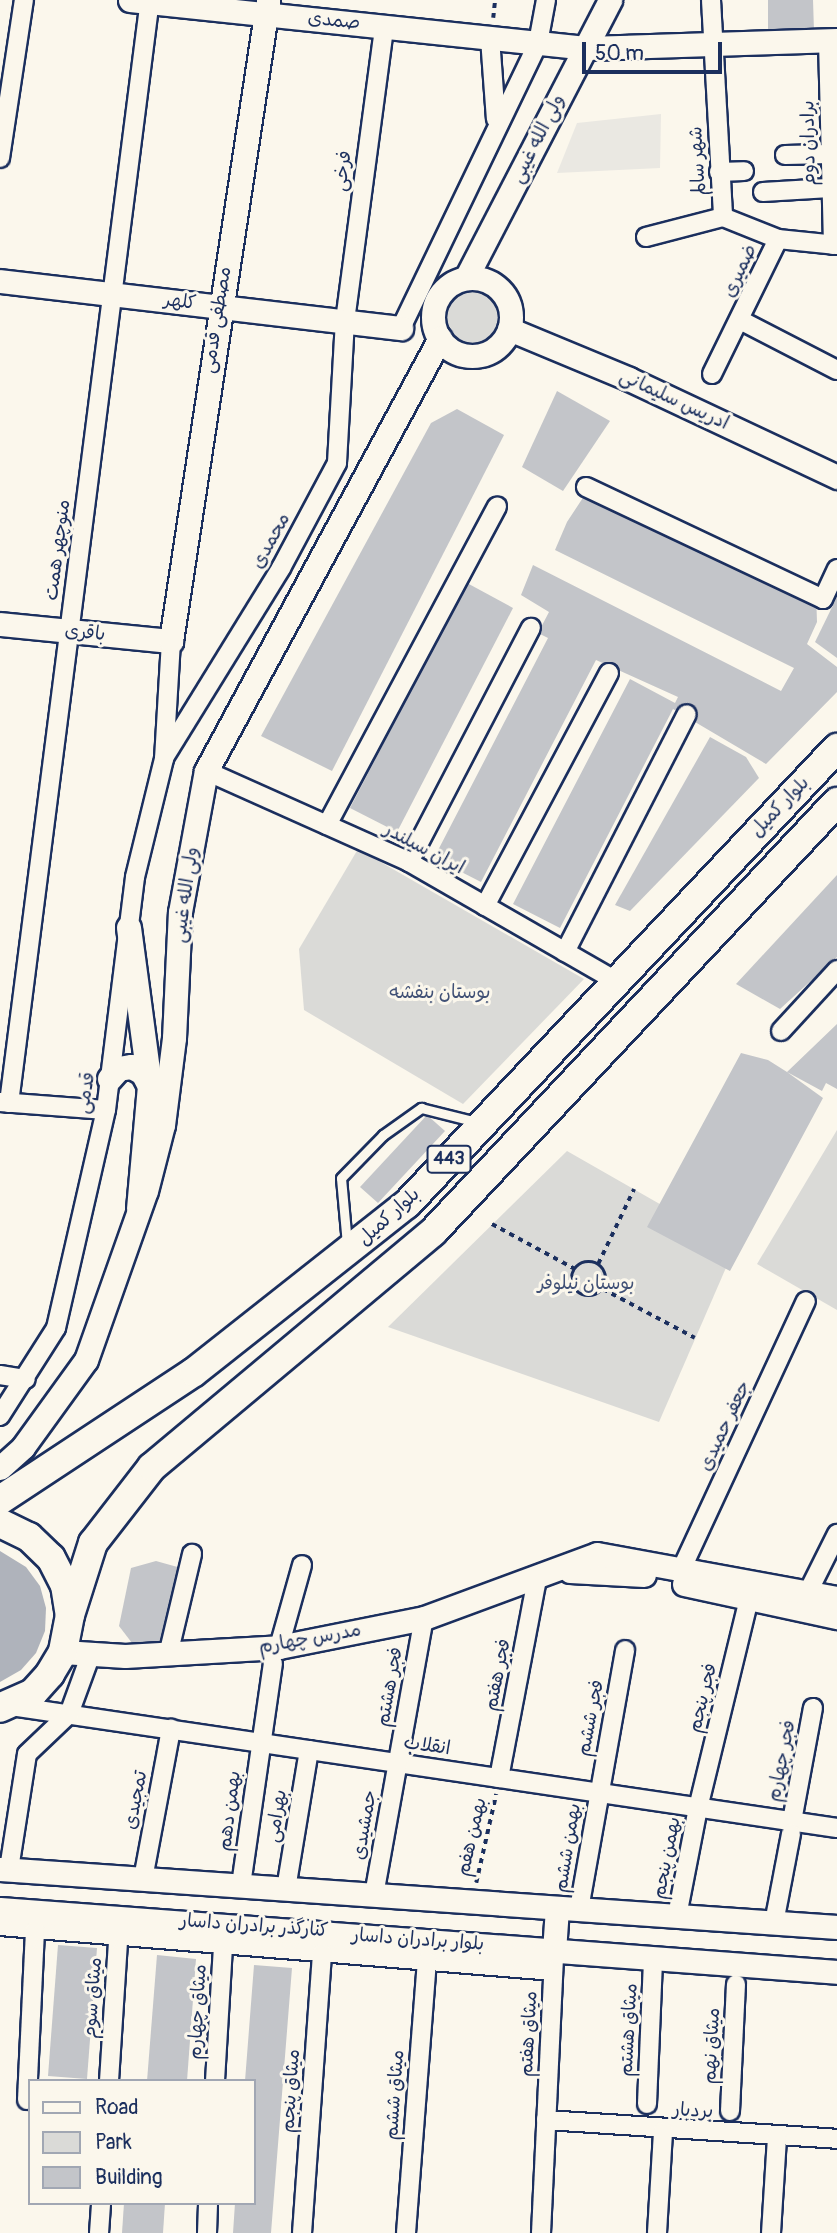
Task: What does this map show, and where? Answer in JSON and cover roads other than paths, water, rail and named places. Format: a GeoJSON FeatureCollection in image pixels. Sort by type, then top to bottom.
{"type":"FeatureCollection","features":[{"type":"Feature","properties":{"kind":"main road","name":"بلوار کمیل"},"geometry":{"type":"LineString","coordinates":[[0,1500],[194,1372],[407,1205],[837,748]]}},
{"type":"Feature","properties":{"kind":"main road","name":"بلوار کمیل"},"geometry":{"type":"LineString","coordinates":[[63,1652],[70,1615],[93,1543],[152,1467],[433,1232],[837,803]]}},
{"type":"Feature","properties":{"kind":"main road"},"geometry":{"type":"LineString","coordinates":[[129,928],[150,1086],[139,1209]]}},
{"type":"Feature","properties":{"kind":"main road"},"geometry":{"type":"LineString","coordinates":[[110,1079],[119,1069],[132,1067],[143,1073],[150,1086]]}},
{"type":"Feature","properties":{"kind":"main road"},"geometry":{"type":"LineString","coordinates":[[0,1523],[29,1537],[51,1558],[65,1585],[70,1615]]}},
{"type":"Feature","properties":{"kind":"main road"},"geometry":{"type":"LineString","coordinates":[[4,1709],[42,1684],[63,1652]]}},
{"type":"Feature","properties":{"kind":"street"},"geometry":{"type":"LineString","coordinates":[[0,158],[24,0]]}},
{"type":"Feature","properties":{"kind":"street"},"geometry":{"type":"LineString","coordinates":[[401,328],[497,123],[538,43],[546,0]]}},
{"type":"Feature","properties":{"kind":"street","name":"ولی الله غیبی"},"geometry":{"type":"LineString","coordinates":[[466,278],[610,0]]}},
{"type":"Feature","properties":{"kind":"street","name":"شهر سالم"},"geometry":{"type":"LineString","coordinates":[[711,0],[723,217],[778,240],[835,245]]}},
{"type":"Feature","properties":{"kind":"street","name":"صمدی"},"geometry":{"type":"LineString","coordinates":[[143,1],[267,7],[384,27],[585,48],[832,40]]}},
{"type":"Feature","properties":{"kind":"street","name":"منوچهر همت"},"geometry":{"type":"LineString","coordinates":[[5,1102],[112,294],[143,1]]}},
{"type":"Feature","properties":{"kind":"street","name":"مصطفی قدمی"},"geometry":{"type":"LineString","coordinates":[[171,641],[219,306],[267,7]]}},
{"type":"Feature","properties":{"kind":"street","name":"فرخی"},"geometry":{"type":"LineString","coordinates":[[345,321],[384,27]]}},
{"type":"Feature","properties":{"kind":"street"},"geometry":{"type":"LineString","coordinates":[[490,38],[497,123]]}},
{"type":"Feature","properties":{"kind":"street","name":"برادران دوم"},"geometry":{"type":"LineString","coordinates":[[832,40],[830,188],[835,245]]}},
{"type":"Feature","properties":{"kind":"street"},"geometry":{"type":"LineString","coordinates":[[785,155],[832,157]]}},
{"type":"Feature","properties":{"kind":"street"},"geometry":{"type":"LineString","coordinates":[[719,172],[744,171]]}},
{"type":"Feature","properties":{"kind":"street"},"geometry":{"type":"LineString","coordinates":[[763,192],[830,188]]}},
{"type":"Feature","properties":{"kind":"street"},"geometry":{"type":"LineString","coordinates":[[646,237],[723,217]]}},
{"type":"Feature","properties":{"kind":"street","name":"ضمیری"},"geometry":{"type":"LineString","coordinates":[[712,374],[778,240]]}},
{"type":"Feature","properties":{"kind":"street"},"geometry":{"type":"LineString","coordinates":[[466,278],[492,283],[502,291],[508,303],[509,329],[503,340],[483,354],[459,354],[440,338],[434,327],[436,301],[443,290],[466,278]]}},
{"type":"Feature","properties":{"kind":"street","name":"کلهر"},"geometry":{"type":"LineString","coordinates":[[0,281],[401,328]]}},
{"type":"Feature","properties":{"kind":"street","name":"ضمیری"},"geometry":{"type":"LineString","coordinates":[[740,320],[837,370]]}},
{"type":"Feature","properties":{"kind":"street","name":"محمدی"},"geometry":{"type":"LineString","coordinates":[[164,759],[281,568],[337,464],[345,321]]}},
{"type":"Feature","properties":{"kind":"street","name":"ادریس سلیمانی"},"geometry":{"type":"LineString","coordinates":[[509,329],[629,379],[837,477]]}},
{"type":"Feature","properties":{"kind":"street","name":"ولی الله غیبی"},"geometry":{"type":"LineString","coordinates":[[0,1468],[23,1447],[86,1360],[139,1209],[163,1125],[174,1038],[180,912],[206,771],[440,338]]}},
{"type":"Feature","properties":{"kind":"street"},"geometry":{"type":"LineString","coordinates":[[586,487],[823,598],[837,569]]}},
{"type":"Feature","properties":{"kind":"street"},"geometry":{"type":"LineString","coordinates":[[327,825],[497,506]]}},
{"type":"Feature","properties":{"kind":"street","name":"باقری"},"geometry":{"type":"LineString","coordinates":[[0,624],[171,641]]}},
{"type":"Feature","properties":{"kind":"street"},"geometry":{"type":"LineString","coordinates":[[409,862],[531,628]]}},
{"type":"Feature","properties":{"kind":"street"},"geometry":{"type":"LineString","coordinates":[[164,759],[171,641]]}},
{"type":"Feature","properties":{"kind":"street"},"geometry":{"type":"LineString","coordinates":[[485,906],[608,673]]}},
{"type":"Feature","properties":{"kind":"street"},"geometry":{"type":"LineString","coordinates":[[565,952],[687,714]]}},
{"type":"Feature","properties":{"kind":"street","name":"قدمی"},"geometry":{"type":"LineString","coordinates":[[0,1416],[56,1328],[106,1110],[135,877],[164,759]]}},
{"type":"Feature","properties":{"kind":"street","name":"ایران سیلندر"},"geometry":{"type":"LineString","coordinates":[[206,771],[409,862],[616,981]]}},
{"type":"Feature","properties":{"kind":"street"},"geometry":{"type":"LineString","coordinates":[[780,1031],[837,970]]}},
{"type":"Feature","properties":{"kind":"street"},"geometry":{"type":"LineString","coordinates":[[5,1102],[106,1110]]}},
{"type":"Feature","properties":{"kind":"street","name":"جعفر حمیدی"},"geometry":{"type":"LineString","coordinates":[[682,1568],[806,1301]]}},
{"type":"Feature","properties":{"kind":"street"},"geometry":{"type":"LineString","coordinates":[[0,1375],[26,1379]]}},
{"type":"Feature","properties":{"kind":"street"},"geometry":{"type":"LineString","coordinates":[[808,1592],[837,1534]]}},
{"type":"Feature","properties":{"kind":"street"},"geometry":{"type":"LineString","coordinates":[[168,1655],[192,1554]]}},
{"type":"Feature","properties":{"kind":"street","name":"مدرس چهارم"},"geometry":{"type":"LineString","coordinates":[[63,1652],[276,1655],[424,1618],[542,1575],[611,1554],[837,1598]]}},
{"type":"Feature","properties":{"kind":"street"},"geometry":{"type":"LineString","coordinates":[[260,1742],[276,1655],[302,1564]]}},
{"type":"Feature","properties":{"kind":"street","name":"مدرس چهارم"},"geometry":{"type":"LineString","coordinates":[[542,1575],[630,1573],[837,1617]]}},
{"type":"Feature","properties":{"kind":"street","name":"فجر هفتم"},"geometry":{"type":"LineString","coordinates":[[499,1778],[542,1575]]}},
{"type":"Feature","properties":{"kind":"street","name":"فجر پنجم"},"geometry":{"type":"LineString","coordinates":[[698,1808],[749,1598]]}},
{"type":"Feature","properties":{"kind":"street","name":"فجر هشتم"},"geometry":{"type":"LineString","coordinates":[[398,1763],[424,1618]]}},
{"type":"Feature","properties":{"kind":"street","name":"فجر ششم"},"geometry":{"type":"LineString","coordinates":[[598,1794],[625,1650]]}},
{"type":"Feature","properties":{"kind":"street"},"geometry":{"type":"LineString","coordinates":[[91,1654],[69,1714],[27,1754],[4,1869],[837,1927]]}},
{"type":"Feature","properties":{"kind":"street","name":"انقلاب"},"geometry":{"type":"LineString","coordinates":[[4,1709],[69,1714],[698,1808],[792,1828],[837,1828]]}},
{"type":"Feature","properties":{"kind":"street","name":"فجر چهارم"},"geometry":{"type":"LineString","coordinates":[[774,1923],[813,1709]]}},
{"type":"Feature","properties":{"kind":"street","name":"تمجیدی"},"geometry":{"type":"LineString","coordinates":[[143,1879],[171,1729]]}},
{"type":"Feature","properties":{"kind":"street","name":"بهمن دهم"},"geometry":{"type":"LineString","coordinates":[[241,1885],[260,1742]]}},
{"type":"Feature","properties":{"kind":"street","name":"بهرامی"},"geometry":{"type":"LineString","coordinates":[[286,1889],[309,1750]]}},
{"type":"Feature","properties":{"kind":"street","name":"جمشیدی"},"geometry":{"type":"LineString","coordinates":[[373,1895],[398,1763]]}},
{"type":"Feature","properties":{"kind":"street","name":"بهمن ششم"},"geometry":{"type":"LineString","coordinates":[[568,1908],[598,1794]]}},
{"type":"Feature","properties":{"kind":"street","name":"بهمن پنجم"},"geometry":{"type":"LineString","coordinates":[[677,1916],[698,1808]]}},
{"type":"Feature","properties":{"kind":"street"},"geometry":{"type":"LineString","coordinates":[[554,1961],[568,1908]]}},
{"type":"Feature","properties":{"kind":"street","name":"بلوار برادران داسار"},"geometry":{"type":"LineString","coordinates":[[0,1909],[119,1927],[554,1961],[653,1958],[837,1972]]}},
{"type":"Feature","properties":{"kind":"street","name":"کنارگذر برادران داسار"},"geometry":{"type":"LineString","coordinates":[[0,1926],[35,1930],[119,1927],[223,1945],[427,1961],[554,1961]]}},
{"type":"Feature","properties":{"kind":"street","name":"میثاق سوم"},"geometry":{"type":"LineString","coordinates":[[109,2079],[119,1927]]}},
{"type":"Feature","properties":{"kind":"street"},"geometry":{"type":"LineString","coordinates":[[27,2099],[35,1930]]}},
{"type":"Feature","properties":{"kind":"street","name":"میثاق چهارم"},"geometry":{"type":"LineString","coordinates":[[215,2079],[223,1945]]}},
{"type":"Feature","properties":{"kind":"street","name":"میثاق پنجم"},"geometry":{"type":"LineString","coordinates":[[302,2233],[322,1952]]}},
{"type":"Feature","properties":{"kind":"street","name":"میثاق هشتم"},"geometry":{"type":"LineString","coordinates":[[647,2104],[653,1958]]}},
{"type":"Feature","properties":{"kind":"street","name":"میثاق ششم"},"geometry":{"type":"LineString","coordinates":[[406,2233],[427,1961]]}},
{"type":"Feature","properties":{"kind":"street","name":"میثاق هفتم"},"geometry":{"type":"LineString","coordinates":[[541,2233],[554,1961]]}},
{"type":"Feature","properties":{"kind":"street","name":"میثاق نهم"},"geometry":{"type":"LineString","coordinates":[[730,2111],[736,1984]]}},
{"type":"Feature","properties":{"kind":"street","name":"بردبار"},"geometry":{"type":"LineString","coordinates":[[547,2120],[663,2131],[837,2139]]}},
{"type":"Feature","properties":{"kind":"street"},"geometry":{"type":"LineString","coordinates":[[657,2233],[663,2131]]}},
{"type":"Feature","properties":{"kind":"street"},"geometry":{"type":"LineString","coordinates":[[771,2233],[778,2137]]}},
{"type":"Feature","properties":{"kind":"street"},"geometry":{"type":"LineString","coordinates":[[99,2233],[101,2205]]}},
{"type":"Feature","properties":{"kind":"street"},"geometry":{"type":"LineString","coordinates":[[206,2233],[208,2205]]}},
{"type":"Feature","properties":{"kind":"lane"},"geometry":{"type":"LineString","coordinates":[[348,1253],[341,1178],[383,1135],[421,1108],[482,1124]]}},
{"type":"Feature","properties":{"kind":"park label","name":"بوستان بنفشه"},"geometry":{"type":"Point","coordinates":[440,993]}},
{"type":"Feature","properties":{"kind":"park label","name":"بوستان نیلوفر"},"geometry":{"type":"Point","coordinates":[586,1284]}}]}
